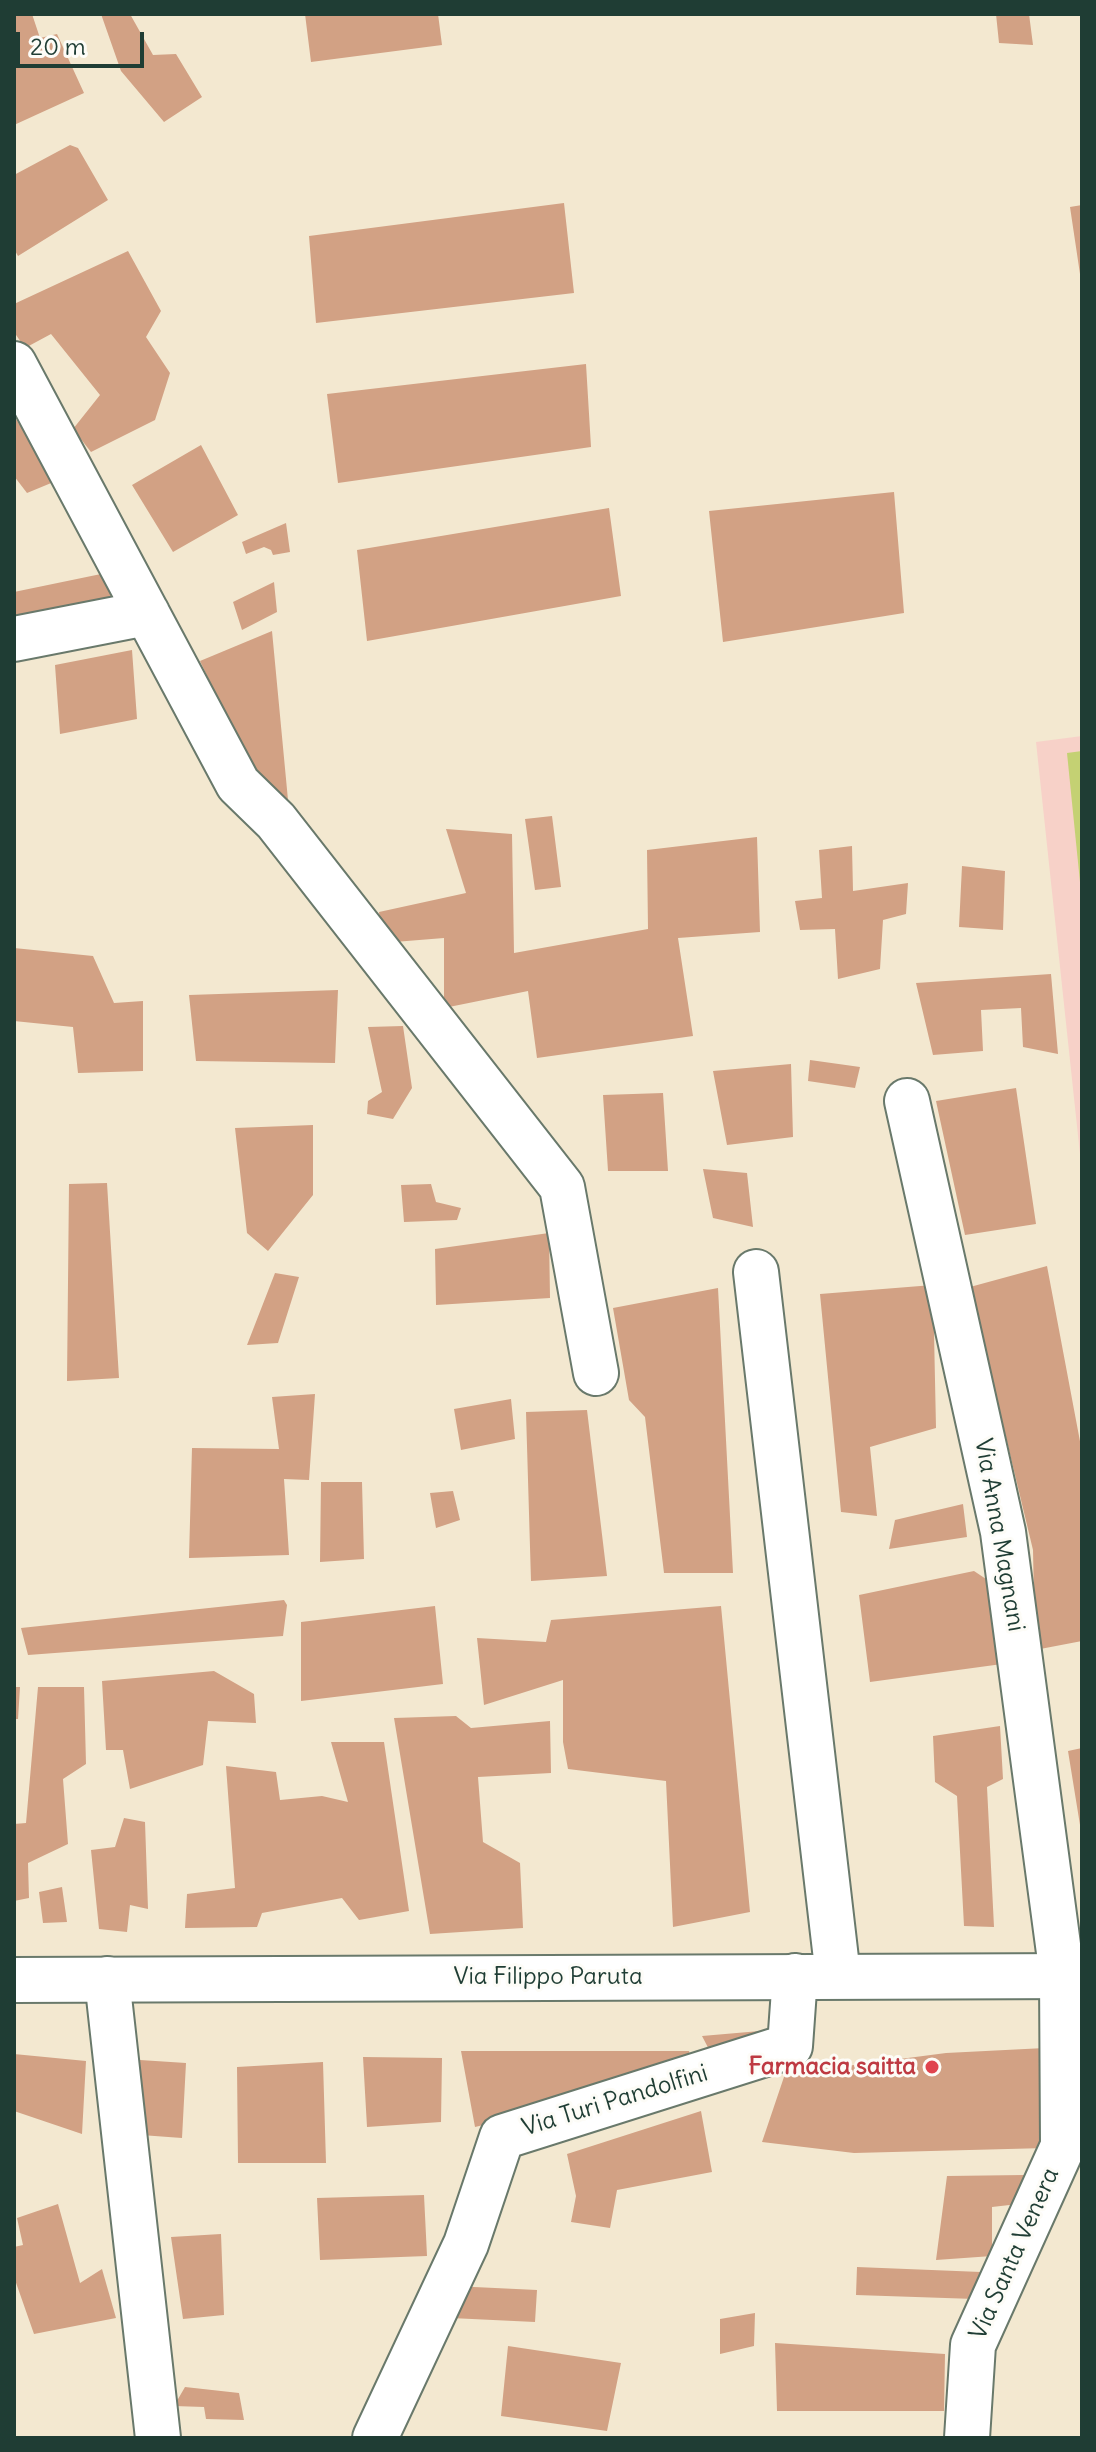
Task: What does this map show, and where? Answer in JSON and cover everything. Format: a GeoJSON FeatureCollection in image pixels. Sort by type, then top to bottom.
{"type":"FeatureCollection","features":[{"type":"Feature","properties":{"kind":"street"},"geometry":{"type":"LineString","coordinates":[[14,364],[238,784],[276,821],[562,1187],[596,1373]]}},
{"type":"Feature","properties":{"kind":"street"},"geometry":{"type":"LineString","coordinates":[[14,639],[147,613]]}},
{"type":"Feature","properties":{"kind":"street","name":"Via Anna Magnani"},"geometry":{"type":"LineString","coordinates":[[907,1101],[1003,1532],[1072,1976]]}},
{"type":"Feature","properties":{"kind":"street"},"geometry":{"type":"LineString","coordinates":[[756,1272],[838,1976]]}},
{"type":"Feature","properties":{"kind":"street","name":"Via Turi Pandolfini"},"geometry":{"type":"LineString","coordinates":[[375,2438],[466,2244],[502,2137],[790,2046],[795,1976]]}},
{"type":"Feature","properties":{"kind":"street","name":"Via Filippo Paruta"},"geometry":{"type":"LineString","coordinates":[[14,1980],[1072,1976]]}},
{"type":"Feature","properties":{"kind":"street","name":"Via Santa Venera"},"geometry":{"type":"LineString","coordinates":[[967,2438],[973,2345],[1063,2146],[1072,1976]]}},
{"type":"Feature","properties":{"kind":"street"},"geometry":{"type":"LineString","coordinates":[[107,1979],[158,2438]]}},
{"type":"Feature","properties":{"kind":"shaded area"},"geometry":{"type":"Polygon","coordinates":[[[1082,736],[1082,1173],[1036,742],[1082,736]]]}},
{"type":"Feature","properties":{"kind":"green space"},"geometry":{"type":"Polygon","coordinates":[[[1082,751],[1082,882],[1080,882],[1067,753],[1082,751]]]}},
{"type":"Feature","properties":{"kind":"building"},"geometry":{"type":"Polygon","coordinates":[[[14,14],[32,14],[40,38],[57,34],[84,93],[14,125],[14,14]]]}},
{"type":"Feature","properties":{"kind":"building"},"geometry":{"type":"Polygon","coordinates":[[[101,14],[130,14],[153,55],[176,54],[202,97],[164,122],[121,71],[101,14]]]}},
{"type":"Feature","properties":{"kind":"building"},"geometry":{"type":"Polygon","coordinates":[[[305,14],[438,14],[442,45],[311,62],[305,14]]]}},
{"type":"Feature","properties":{"kind":"building"},"geometry":{"type":"Polygon","coordinates":[[[996,14],[1029,14],[1033,45],[999,43],[996,14]]]}},
{"type":"Feature","properties":{"kind":"building"},"geometry":{"type":"Polygon","coordinates":[[[70,145],[78,148],[108,200],[18,256],[14,249],[14,175],[70,145]]]}},
{"type":"Feature","properties":{"kind":"building"},"geometry":{"type":"Polygon","coordinates":[[[564,203],[574,293],[316,323],[309,236],[564,203]]]}},
{"type":"Feature","properties":{"kind":"building"},"geometry":{"type":"Polygon","coordinates":[[[1082,205],[1082,274],[1080,274],[1070,207],[1082,205]]]}},
{"type":"Feature","properties":{"kind":"building"},"geometry":{"type":"Polygon","coordinates":[[[128,251],[161,311],[146,337],[170,373],[155,420],[91,452],[73,429],[100,395],[51,334],[25,348],[14,332],[14,304],[128,251]]]}},
{"type":"Feature","properties":{"kind":"building"},"geometry":{"type":"Polygon","coordinates":[[[586,364],[591,447],[338,483],[327,394],[586,364]]]}},
{"type":"Feature","properties":{"kind":"building"},"geometry":{"type":"Polygon","coordinates":[[[14,416],[56,481],[27,493],[14,476],[14,416]]]}},
{"type":"Feature","properties":{"kind":"building"},"geometry":{"type":"Polygon","coordinates":[[[201,445],[238,515],[173,552],[132,485],[201,445]]]}},
{"type":"Feature","properties":{"kind":"building"},"geometry":{"type":"Polygon","coordinates":[[[894,492],[904,613],[723,642],[709,511],[894,492]]]}},
{"type":"Feature","properties":{"kind":"building"},"geometry":{"type":"Polygon","coordinates":[[[609,508],[621,596],[367,641],[357,550],[609,508]]]}},
{"type":"Feature","properties":{"kind":"building"},"geometry":{"type":"Polygon","coordinates":[[[286,523],[290,552],[273,555],[271,550],[264,547],[246,554],[242,542],[286,523]]]}},
{"type":"Feature","properties":{"kind":"building"},"geometry":{"type":"Polygon","coordinates":[[[101,574],[118,607],[14,626],[14,592],[101,574]]]}},
{"type":"Feature","properties":{"kind":"building"},"geometry":{"type":"Polygon","coordinates":[[[274,582],[277,612],[242,630],[233,602],[274,582]]]}},
{"type":"Feature","properties":{"kind":"building"},"geometry":{"type":"Polygon","coordinates":[[[272,631],[288,800],[267,802],[200,661],[272,631]]]}},
{"type":"Feature","properties":{"kind":"building"},"geometry":{"type":"Polygon","coordinates":[[[132,650],[137,719],[60,734],[55,665],[132,650]]]}},
{"type":"Feature","properties":{"kind":"building"},"geometry":{"type":"Polygon","coordinates":[[[552,816],[561,887],[535,890],[525,819],[552,816]]]}},
{"type":"Feature","properties":{"kind":"building"},"geometry":{"type":"Polygon","coordinates":[[[446,829],[512,834],[514,953],[648,929],[647,850],[757,837],[760,932],[678,938],[693,1036],[537,1058],[528,991],[444,1008],[444,938],[382,943],[379,912],[466,893],[446,829]]]}},
{"type":"Feature","properties":{"kind":"building"},"geometry":{"type":"Polygon","coordinates":[[[852,846],[853,891],[908,883],[906,914],[883,920],[880,969],[838,979],[835,929],[800,930],[795,901],[822,898],[819,850],[852,846]]]}},
{"type":"Feature","properties":{"kind":"building"},"geometry":{"type":"Polygon","coordinates":[[[962,866],[1005,871],[1003,930],[959,927],[962,866]]]}},
{"type":"Feature","properties":{"kind":"building"},"geometry":{"type":"Polygon","coordinates":[[[14,948],[93,956],[114,1003],[143,1001],[143,1071],[78,1073],[73,1027],[14,1021],[14,948]]]}},
{"type":"Feature","properties":{"kind":"building"},"geometry":{"type":"Polygon","coordinates":[[[1051,974],[1058,1054],[1023,1047],[1021,1008],[981,1010],[983,1051],[933,1055],[916,983],[1051,974]]]}},
{"type":"Feature","properties":{"kind":"building"},"geometry":{"type":"Polygon","coordinates":[[[338,990],[335,1063],[196,1061],[189,995],[338,990]]]}},
{"type":"Feature","properties":{"kind":"building"},"geometry":{"type":"Polygon","coordinates":[[[403,1026],[412,1088],[393,1119],[367,1114],[368,1101],[382,1092],[368,1027],[403,1026]]]}},
{"type":"Feature","properties":{"kind":"building"},"geometry":{"type":"Polygon","coordinates":[[[810,1060],[860,1067],[855,1088],[808,1081],[810,1060]]]}},
{"type":"Feature","properties":{"kind":"building"},"geometry":{"type":"Polygon","coordinates":[[[791,1064],[793,1137],[727,1145],[713,1071],[791,1064]]]}},
{"type":"Feature","properties":{"kind":"building"},"geometry":{"type":"Polygon","coordinates":[[[1016,1088],[1036,1224],[965,1235],[936,1101],[1016,1088]]]}},
{"type":"Feature","properties":{"kind":"building"},"geometry":{"type":"Polygon","coordinates":[[[663,1093],[668,1171],[608,1171],[603,1095],[663,1093]]]}},
{"type":"Feature","properties":{"kind":"building"},"geometry":{"type":"Polygon","coordinates":[[[313,1125],[313,1195],[268,1251],[247,1233],[235,1128],[313,1125]]]}},
{"type":"Feature","properties":{"kind":"building"},"geometry":{"type":"Polygon","coordinates":[[[703,1169],[747,1173],[753,1227],[713,1218],[703,1169]]]}},
{"type":"Feature","properties":{"kind":"building"},"geometry":{"type":"Polygon","coordinates":[[[107,1183],[119,1378],[67,1381],[69,1184],[107,1183]]]}},
{"type":"Feature","properties":{"kind":"building"},"geometry":{"type":"Polygon","coordinates":[[[431,1184],[436,1202],[461,1208],[457,1220],[404,1222],[401,1185],[431,1184]]]}},
{"type":"Feature","properties":{"kind":"building"},"geometry":{"type":"Polygon","coordinates":[[[549,1233],[550,1298],[436,1305],[435,1249],[549,1233]]]}},
{"type":"Feature","properties":{"kind":"building"},"geometry":{"type":"Polygon","coordinates":[[[1047,1266],[1082,1452],[1082,1641],[1035,1650],[1033,1550],[970,1287],[1047,1266]]]}},
{"type":"Feature","properties":{"kind":"building"},"geometry":{"type":"Polygon","coordinates":[[[275,1273],[299,1277],[278,1343],[247,1345],[275,1273]]]}},
{"type":"Feature","properties":{"kind":"building"},"geometry":{"type":"Polygon","coordinates":[[[933,1285],[936,1428],[870,1447],[877,1516],[841,1512],[820,1294],[933,1285]]]}},
{"type":"Feature","properties":{"kind":"building"},"geometry":{"type":"Polygon","coordinates":[[[718,1288],[733,1573],[664,1573],[645,1417],[629,1400],[613,1308],[718,1288]]]}},
{"type":"Feature","properties":{"kind":"building"},"geometry":{"type":"Polygon","coordinates":[[[315,1394],[309,1480],[284,1479],[289,1555],[189,1558],[192,1448],[279,1449],[272,1397],[315,1394]]]}},
{"type":"Feature","properties":{"kind":"building"},"geometry":{"type":"Polygon","coordinates":[[[511,1399],[515,1439],[461,1450],[454,1409],[511,1399]]]}},
{"type":"Feature","properties":{"kind":"building"},"geometry":{"type":"Polygon","coordinates":[[[587,1410],[607,1576],[531,1581],[526,1412],[587,1410]]]}},
{"type":"Feature","properties":{"kind":"building"},"geometry":{"type":"Polygon","coordinates":[[[321,1482],[362,1482],[364,1559],[320,1562],[321,1482]]]}},
{"type":"Feature","properties":{"kind":"building"},"geometry":{"type":"Polygon","coordinates":[[[453,1491],[460,1520],[436,1528],[430,1493],[453,1491]]]}},
{"type":"Feature","properties":{"kind":"building"},"geometry":{"type":"Polygon","coordinates":[[[963,1504],[967,1537],[889,1549],[895,1520],[963,1504]]]}},
{"type":"Feature","properties":{"kind":"building"},"geometry":{"type":"Polygon","coordinates":[[[974,1571],[986,1579],[1002,1664],[870,1682],[859,1595],[974,1571]]]}},
{"type":"Feature","properties":{"kind":"building"},"geometry":{"type":"Polygon","coordinates":[[[284,1600],[287,1605],[283,1636],[28,1655],[21,1628],[284,1600]]]}},
{"type":"Feature","properties":{"kind":"building"},"geometry":{"type":"Polygon","coordinates":[[[435,1606],[443,1684],[301,1701],[301,1622],[435,1606]]]}},
{"type":"Feature","properties":{"kind":"building"},"geometry":{"type":"Polygon","coordinates":[[[721,1606],[750,1912],[673,1927],[666,1781],[568,1769],[563,1742],[563,1680],[484,1705],[477,1638],[546,1642],[551,1620],[721,1606]]]}},
{"type":"Feature","properties":{"kind":"building"},"geometry":{"type":"Polygon","coordinates":[[[214,1671],[254,1694],[256,1723],[208,1721],[203,1765],[130,1789],[123,1750],[106,1750],[102,1681],[214,1671]]]}},
{"type":"Feature","properties":{"kind":"building"},"geometry":{"type":"Polygon","coordinates":[[[14,1687],[20,1687],[18,1719],[14,1719],[14,1687]]]}},
{"type":"Feature","properties":{"kind":"building"},"geometry":{"type":"Polygon","coordinates":[[[38,1687],[84,1687],[86,1764],[63,1779],[68,1844],[28,1863],[29,1898],[14,1901],[14,1824],[26,1823],[38,1687]]]}},
{"type":"Feature","properties":{"kind":"building"},"geometry":{"type":"Polygon","coordinates":[[[456,1716],[471,1728],[550,1721],[551,1773],[478,1777],[483,1842],[520,1863],[523,1928],[430,1934],[394,1718],[456,1716]]]}},
{"type":"Feature","properties":{"kind":"building"},"geometry":{"type":"Polygon","coordinates":[[[1000,1726],[1003,1779],[987,1787],[994,1927],[964,1926],[957,1796],[935,1782],[933,1736],[1000,1726]]]}},
{"type":"Feature","properties":{"kind":"building"},"geometry":{"type":"Polygon","coordinates":[[[331,1742],[384,1742],[409,1911],[359,1920],[342,1898],[262,1913],[257,1927],[185,1928],[187,1894],[235,1888],[226,1766],[276,1772],[280,1800],[322,1796],[348,1802],[331,1742]]]}},
{"type":"Feature","properties":{"kind":"building"},"geometry":{"type":"Polygon","coordinates":[[[1082,1748],[1082,1825],[1080,1825],[1068,1751],[1082,1748]]]}},
{"type":"Feature","properties":{"kind":"building"},"geometry":{"type":"Polygon","coordinates":[[[124,1818],[145,1822],[148,1909],[130,1905],[127,1932],[99,1929],[91,1850],[115,1847],[124,1818]]]}},
{"type":"Feature","properties":{"kind":"building"},"geometry":{"type":"Polygon","coordinates":[[[62,1887],[67,1922],[43,1923],[39,1892],[62,1887]]]}},
{"type":"Feature","properties":{"kind":"building"},"geometry":{"type":"Polygon","coordinates":[[[783,2029],[714,2059],[702,2036],[783,2029]]]}},
{"type":"Feature","properties":{"kind":"building"},"geometry":{"type":"Polygon","coordinates":[[[1045,2048],[1046,2148],[854,2153],[762,2142],[785,2074],[946,2053],[1045,2048]]]}},
{"type":"Feature","properties":{"kind":"building"},"geometry":{"type":"Polygon","coordinates":[[[461,2051],[689,2051],[695,2075],[475,2127],[461,2051]]]}},
{"type":"Feature","properties":{"kind":"building"},"geometry":{"type":"Polygon","coordinates":[[[14,2054],[86,2061],[82,2134],[14,2111],[14,2054]]]}},
{"type":"Feature","properties":{"kind":"building"},"geometry":{"type":"Polygon","coordinates":[[[363,2057],[442,2058],[441,2122],[367,2127],[363,2057]]]}},
{"type":"Feature","properties":{"kind":"building"},"geometry":{"type":"Polygon","coordinates":[[[140,2060],[186,2063],[182,2138],[141,2135],[140,2060]]]}},
{"type":"Feature","properties":{"kind":"building"},"geometry":{"type":"Polygon","coordinates":[[[323,2062],[326,2163],[238,2163],[237,2067],[323,2062]]]}},
{"type":"Feature","properties":{"kind":"building"},"geometry":{"type":"Polygon","coordinates":[[[701,2111],[712,2172],[617,2190],[610,2228],[571,2222],[576,2196],[567,2154],[701,2111]]]}},
{"type":"Feature","properties":{"kind":"building"},"geometry":{"type":"Polygon","coordinates":[[[1024,2175],[1027,2203],[992,2207],[992,2256],[936,2260],[947,2176],[1024,2175]]]}},
{"type":"Feature","properties":{"kind":"building"},"geometry":{"type":"Polygon","coordinates":[[[424,2195],[427,2256],[320,2260],[317,2198],[424,2195]]]}},
{"type":"Feature","properties":{"kind":"building"},"geometry":{"type":"Polygon","coordinates":[[[58,2204],[80,2283],[102,2269],[116,2318],[34,2334],[14,2277],[14,2247],[23,2245],[17,2218],[58,2204]]]}},
{"type":"Feature","properties":{"kind":"building"},"geometry":{"type":"Polygon","coordinates":[[[221,2234],[224,2315],[183,2319],[171,2237],[221,2234]]]}},
{"type":"Feature","properties":{"kind":"building"},"geometry":{"type":"Polygon","coordinates":[[[857,2267],[981,2272],[975,2299],[856,2295],[857,2267]]]}},
{"type":"Feature","properties":{"kind":"building"},"geometry":{"type":"Polygon","coordinates":[[[453,2286],[537,2290],[535,2322],[451,2318],[453,2286]]]}},
{"type":"Feature","properties":{"kind":"building"},"geometry":{"type":"Polygon","coordinates":[[[755,2313],[754,2346],[720,2354],[720,2319],[755,2313]]]}},
{"type":"Feature","properties":{"kind":"building"},"geometry":{"type":"Polygon","coordinates":[[[775,2343],[945,2354],[944,2411],[777,2411],[775,2343]]]}},
{"type":"Feature","properties":{"kind":"building"},"geometry":{"type":"Polygon","coordinates":[[[508,2346],[621,2363],[607,2431],[501,2416],[508,2346]]]}},
{"type":"Feature","properties":{"kind":"building"},"geometry":{"type":"Polygon","coordinates":[[[185,2387],[239,2393],[244,2420],[206,2419],[204,2407],[174,2406],[185,2387]]]}},
{"type":"Feature","properties":{"kind":"place","name":"Farmacia saitta"},"geometry":{"type":"Point","coordinates":[932,2067]}}]}
